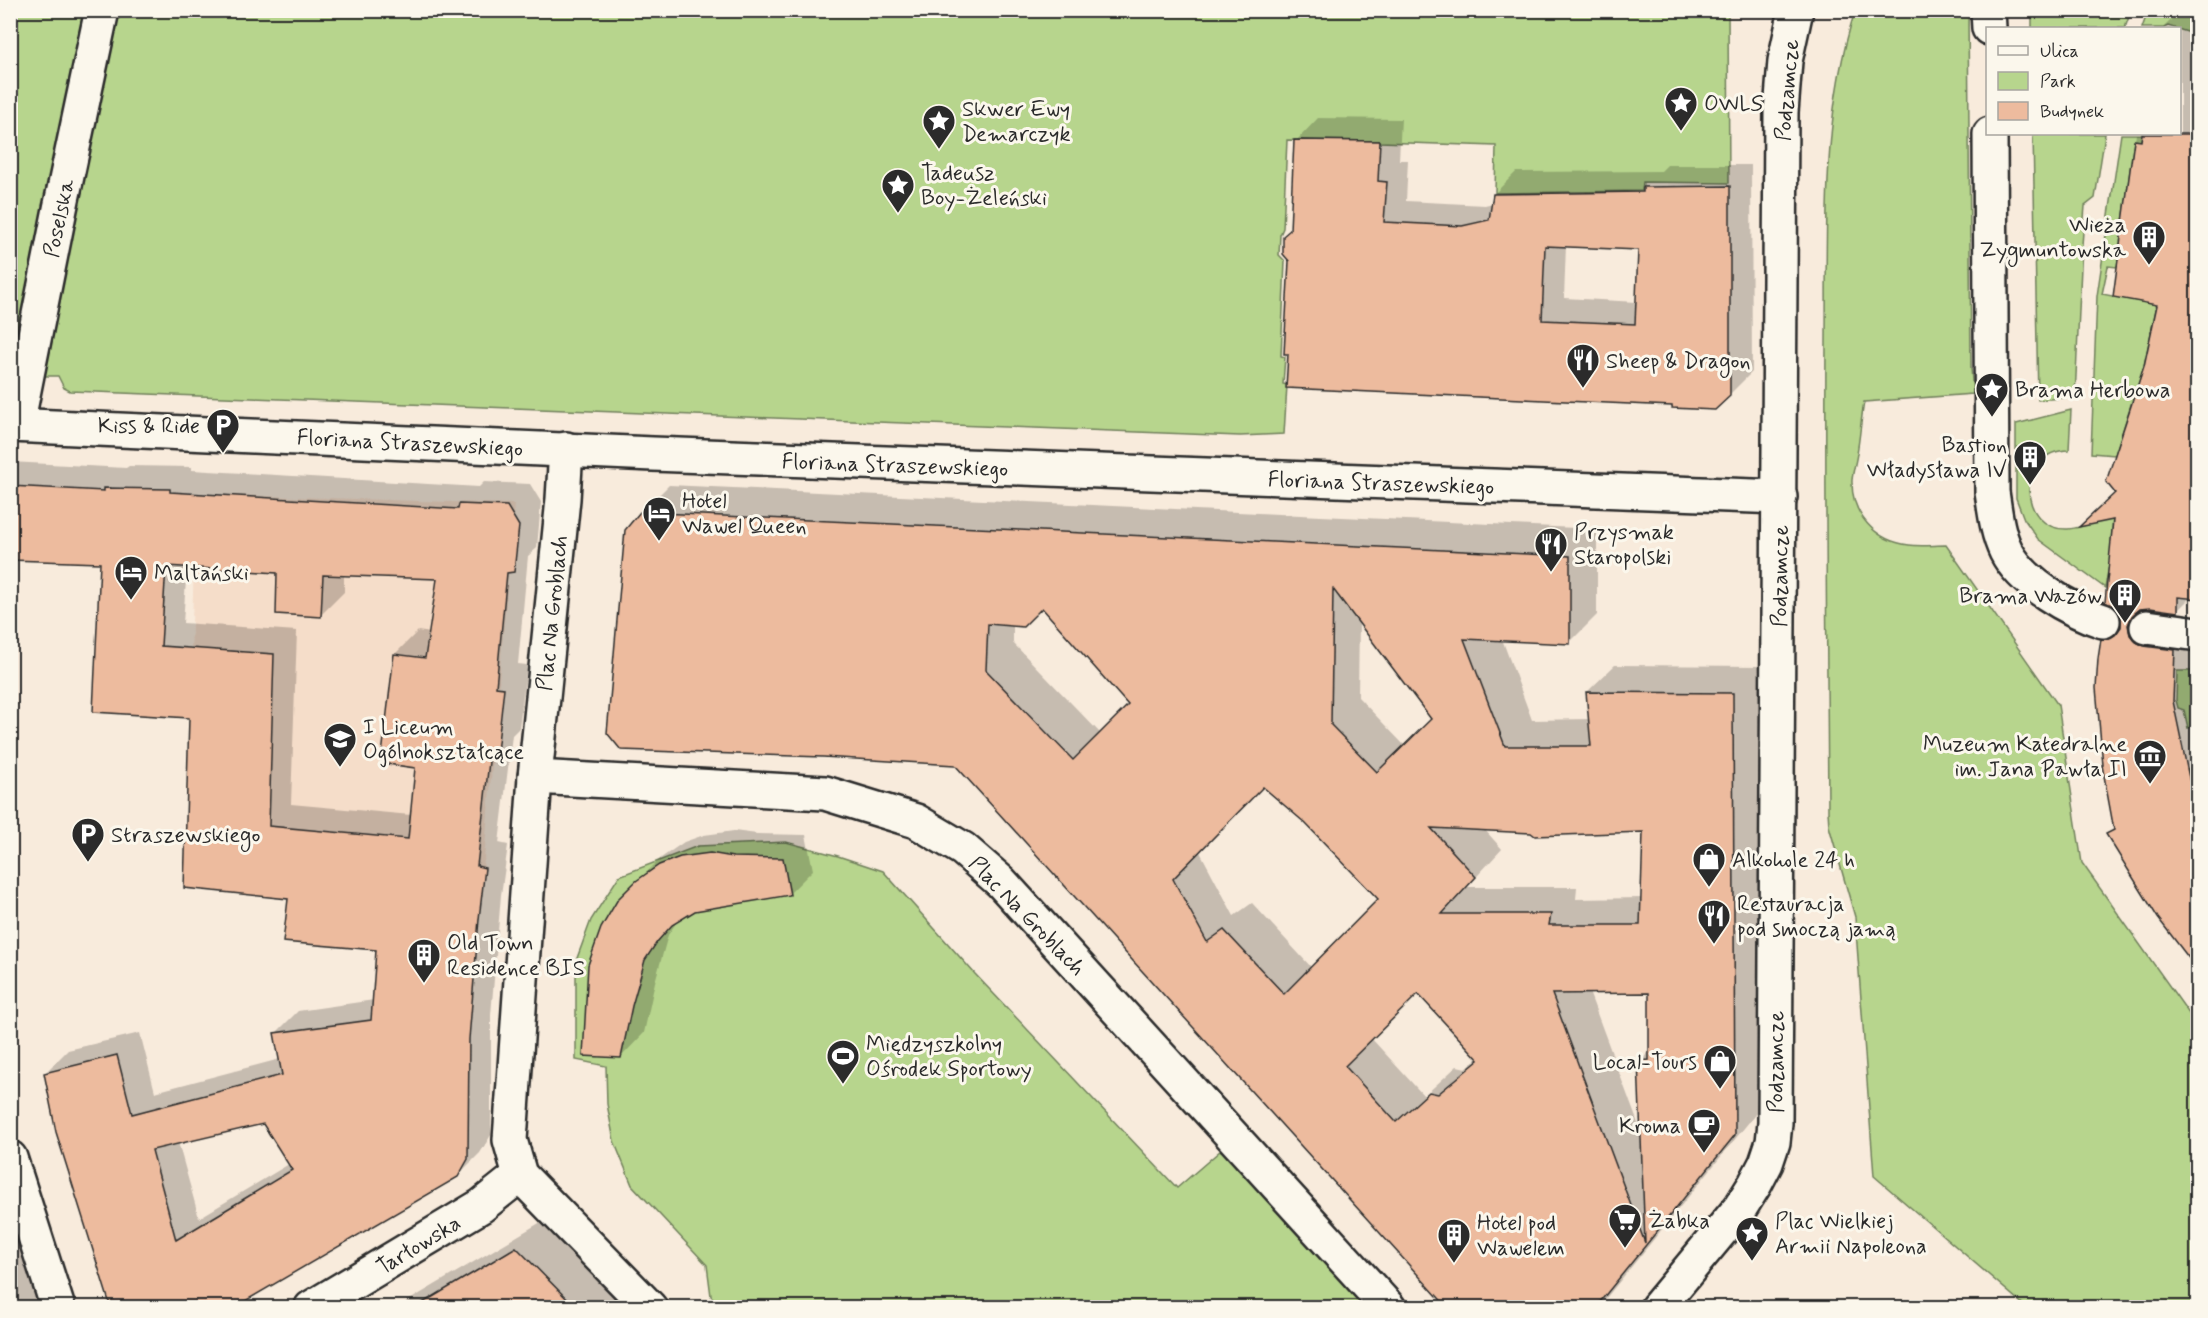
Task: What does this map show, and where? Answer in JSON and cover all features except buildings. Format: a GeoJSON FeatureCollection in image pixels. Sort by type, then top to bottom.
{"type":"FeatureCollection","features":[{"type":"Feature","properties":{"kind":"street","name":"Poselska"},"geometry":{"type":"LineString","coordinates":[[14,425],[102,10]]}},
{"type":"Feature","properties":{"kind":"street","name":"Podzamcze"},"geometry":{"type":"LineString","coordinates":[[1657,1308],[1740,1208],[1766,1163],[1773,1142],[1780,497],[1781,112],[1785,61],[1796,10]]}},
{"type":"Feature","properties":{"kind":"street"},"geometry":{"type":"LineString","coordinates":[[1988,10],[1989,27]]}},
{"type":"Feature","properties":{"kind":"street"},"geometry":{"type":"LineString","coordinates":[[1990,135],[1992,492],[1997,521],[2007,552],[2026,575],[2045,592],[2069,608],[2103,621]]}},
{"type":"Feature","properties":{"kind":"street","name":"Floriana Straszewskiego"},"geometry":{"type":"LineString","coordinates":[[14,425],[653,454],[1780,497]]}},
{"type":"Feature","properties":{"kind":"street","name":"Plac Na Groblach"},"geometry":{"type":"LineString","coordinates":[[566,449],[535,777],[510,1140],[520,1175],[650,1308]]}},
{"type":"Feature","properties":{"kind":"street"},"geometry":{"type":"LineString","coordinates":[[2147,627],[2198,634]]}},
{"type":"Feature","properties":{"kind":"street","name":"Plac Na Groblach"},"geometry":{"type":"LineString","coordinates":[[535,777],[825,793],[916,821],[963,849],[1001,882],[1389,1308]]}},
{"type":"Feature","properties":{"kind":"street"},"geometry":{"type":"LineString","coordinates":[[10,1158],[58,1308]]}},
{"type":"Feature","properties":{"kind":"street","name":"Tarłowska"},"geometry":{"type":"LineString","coordinates":[[311,1308],[481,1206],[520,1175]]}},
{"type":"Feature","properties":{"kind":"shaded area","name":"I Liceum Ogólnokształcące"},"geometry":{"type":"Polygon","coordinates":[[[196,494],[514,504],[479,919],[184,888],[196,494]]]}},
{"type":"Feature","properties":{"kind":"green space"},"geometry":{"type":"Polygon","coordinates":[[[2032,10],[2131,11],[2125,27],[2032,27],[2032,10]]]}},
{"type":"Feature","properties":{"kind":"green space"},"geometry":{"type":"Polygon","coordinates":[[[11,11],[1728,11],[1729,183],[1643,182],[1642,191],[1495,193],[1496,146],[1287,140],[1283,228],[1280,235],[1279,255],[1285,261],[1281,356],[1285,357],[1283,384],[1287,385],[1284,434],[1240,436],[70,391],[64,388],[58,376],[11,376],[11,11]]]}},
{"type":"Feature","properties":{"kind":"green space"},"geometry":{"type":"Polygon","coordinates":[[[1855,11],[1968,11],[1973,394],[1864,402],[1852,480],[1856,504],[1867,524],[1886,538],[1914,546],[1946,545],[2058,705],[2082,863],[2197,1025],[2197,1307],[2026,1307],[1874,1176],[1855,917],[1829,826],[1828,811],[1826,460],[1828,176],[1836,92],[1855,11]]]}},
{"type":"Feature","properties":{"kind":"green space"},"geometry":{"type":"Polygon","coordinates":[[[2148,11],[2197,11],[2197,35],[2181,30],[2181,27],[2142,27],[2148,11]]]}},
{"type":"Feature","properties":{"kind":"green space"},"geometry":{"type":"Polygon","coordinates":[[[2033,135],[2105,135],[2095,198],[2085,206],[2075,397],[2038,400],[2033,135]]]}},
{"type":"Feature","properties":{"kind":"green space"},"geometry":{"type":"Polygon","coordinates":[[[2121,135],[2142,135],[2141,141],[2134,140],[2117,267],[2108,266],[2102,294],[2157,305],[2137,398],[2133,398],[2115,455],[2091,453],[2097,296],[2121,135]]]}},
{"type":"Feature","properties":{"kind":"green space"},"geometry":{"type":"Polygon","coordinates":[[[2071,410],[2069,450],[2051,454],[2039,463],[2031,476],[2029,491],[2032,505],[2039,518],[2051,526],[2074,528],[2113,515],[2110,560],[2105,588],[2038,539],[2024,519],[2016,498],[2016,424],[2071,410]]]}},
{"type":"Feature","properties":{"kind":"green space"},"geometry":{"type":"Polygon","coordinates":[[[2177,671],[2197,671],[2197,726],[2188,728],[2184,710],[2178,708],[2177,671]]]}},
{"type":"Feature","properties":{"kind":"green space"},"geometry":{"type":"Polygon","coordinates":[[[2197,767],[2198,770],[2197,821],[2187,769],[2197,767]]]}},
{"type":"Feature","properties":{"kind":"green space","name":"Międzyszkolny Ośrodek Sportowy"},"geometry":{"type":"Polygon","coordinates":[[[786,842],[883,871],[975,974],[1177,1188],[1228,1144],[1370,1307],[722,1307],[711,1296],[707,1265],[632,1185],[614,1141],[607,1104],[606,1066],[576,1060],[576,961],[591,920],[619,876],[698,846],[786,842]]]}},
{"type":"Feature","properties":{"kind":"place","name":"OWLS"},"geometry":{"type":"Point","coordinates":[1681,132]}},
{"type":"Feature","properties":{"kind":"place","name":"Skwer Ewy Demarczyk"},"geometry":{"type":"Point","coordinates":[939,150]}},
{"type":"Feature","properties":{"kind":"place","name":"Tadeusz Boy-Żeleński"},"geometry":{"type":"Point","coordinates":[898,214]}},
{"type":"Feature","properties":{"kind":"place","name":"Wieża Zygmuntowska"},"geometry":{"type":"Point","coordinates":[2149,266]}},
{"type":"Feature","properties":{"kind":"place","name":"Sheep & Dragon"},"geometry":{"type":"Point","coordinates":[1583,389]}},
{"type":"Feature","properties":{"kind":"place","name":"Brama Herbowa"},"geometry":{"type":"Point","coordinates":[1992,418]}},
{"type":"Feature","properties":{"kind":"place","name":"Kiss & Ride"},"geometry":{"type":"Point","coordinates":[223,454]}},
{"type":"Feature","properties":{"kind":"place","name":"Bastion Władysława IV"},"geometry":{"type":"Point","coordinates":[2030,486]}},
{"type":"Feature","properties":{"kind":"place","name":"Hotel Wawel Queen"},"geometry":{"type":"Point","coordinates":[659,542]}},
{"type":"Feature","properties":{"kind":"place","name":"Przysmak Staropolski"},"geometry":{"type":"Point","coordinates":[1551,573]}},
{"type":"Feature","properties":{"kind":"place","name":"Maltański"},"geometry":{"type":"Point","coordinates":[131,601]}},
{"type":"Feature","properties":{"kind":"place","name":"Brama Wazów"},"geometry":{"type":"Point","coordinates":[2125,624]}},
{"type":"Feature","properties":{"kind":"place","name":"I Liceum Ogólnokształcące"},"geometry":{"type":"Point","coordinates":[340,768]}},
{"type":"Feature","properties":{"kind":"place","name":"Muzeum Katedralne im. Jana Pawła II"},"geometry":{"type":"Point","coordinates":[2150,785]}},
{"type":"Feature","properties":{"kind":"place","name":"Straszewskiego"},"geometry":{"type":"Point","coordinates":[88,863]}},
{"type":"Feature","properties":{"kind":"place","name":"Alkohole 24 h"},"geometry":{"type":"Point","coordinates":[1709,888]}},
{"type":"Feature","properties":{"kind":"place","name":"Restauracja pod smoczą jamą"},"geometry":{"type":"Point","coordinates":[1714,945]}},
{"type":"Feature","properties":{"kind":"place","name":"Old Town Residence BIS"},"geometry":{"type":"Point","coordinates":[424,984]}},
{"type":"Feature","properties":{"kind":"place","name":"Międzyszkolny Ośrodek Sportowy"},"geometry":{"type":"Point","coordinates":[843,1085]}},
{"type":"Feature","properties":{"kind":"place","name":"Local-Tours"},"geometry":{"type":"Point","coordinates":[1720,1090]}},
{"type":"Feature","properties":{"kind":"place","name":"Kroma"},"geometry":{"type":"Point","coordinates":[1704,1154]}},
{"type":"Feature","properties":{"kind":"place","name":"Żabka"},"geometry":{"type":"Point","coordinates":[1625,1249]}},
{"type":"Feature","properties":{"kind":"place","name":"Plac Wielkiej Armii Napoleona"},"geometry":{"type":"Point","coordinates":[1752,1262]}},
{"type":"Feature","properties":{"kind":"place","name":"Hotel pod Wawelem"},"geometry":{"type":"Point","coordinates":[1454,1264]}}]}
